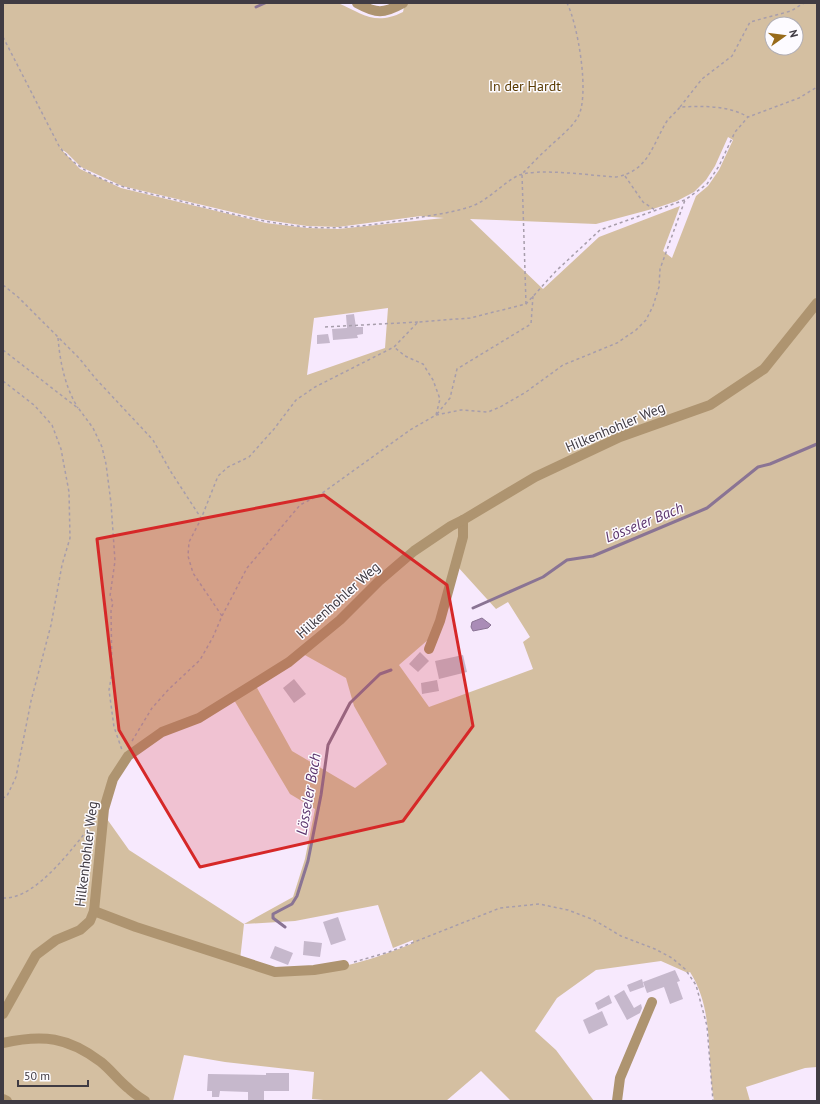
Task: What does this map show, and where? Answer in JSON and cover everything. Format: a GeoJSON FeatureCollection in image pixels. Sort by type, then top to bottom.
{"type":"FeatureCollection","features":[{"type":"Feature","properties":{"kind":"street"},"geometry":{"type":"LineString","coordinates":[[357,3],[375,12],[385,11],[403,3]]}},
{"type":"Feature","properties":{"kind":"street","name":"Hilkenhohler Weg"},"geometry":{"type":"LineString","coordinates":[[3,1014],[36,955],[56,940],[80,930],[90,921],[94,911],[104,809],[113,779],[128,756],[162,732],[199,718],[290,662],[340,620],[379,581],[414,551],[451,526],[535,477],[613,440],[710,405],[764,369],[817,303]]}},
{"type":"Feature","properties":{"kind":"street"},"geometry":{"type":"LineString","coordinates":[[429,649],[440,621],[463,537],[463,520]]}},
{"type":"Feature","properties":{"kind":"street"},"geometry":{"type":"LineString","coordinates":[[94,911],[136,927],[275,972],[314,970],[344,964]]}},
{"type":"Feature","properties":{"kind":"street"},"geometry":{"type":"LineString","coordinates":[[617,1101],[620,1078],[652,1002]]}},
{"type":"Feature","properties":{"kind":"street"},"geometry":{"type":"LineString","coordinates":[[3,1043],[21,1039],[44,1037],[72,1045],[102,1062],[128,1089],[145,1101]]}},
{"type":"Feature","properties":{"kind":"street"},"geometry":{"type":"LineString","coordinates":[[3,1099],[7,1101]]}},
{"type":"Feature","properties":{"kind":"path"},"geometry":{"type":"LineString","coordinates":[[3,37],[56,140],[66,156],[81,168],[121,187],[266,221],[307,227],[338,228],[396,221],[468,208],[483,202],[505,183],[522,174],[572,126],[579,115],[582,78],[581,51],[576,29],[567,3]]}},
{"type":"Feature","properties":{"kind":"path"},"geometry":{"type":"LineString","coordinates":[[522,174],[539,172],[616,177],[625,176],[634,172],[645,162],[669,118],[680,108],[702,79],[732,56],[750,22],[791,11],[804,3]]}},
{"type":"Feature","properties":{"kind":"path"},"geometry":{"type":"LineString","coordinates":[[325,327],[470,318],[526,304],[533,295],[600,230],[685,200],[707,184],[719,166],[735,132],[748,117],[799,98],[817,87]]}},
{"type":"Feature","properties":{"kind":"path"},"geometry":{"type":"LineString","coordinates":[[680,108],[709,106],[742,113],[748,117]]}},
{"type":"Feature","properties":{"kind":"path"},"geometry":{"type":"LineString","coordinates":[[522,174],[526,304]]}},
{"type":"Feature","properties":{"kind":"path"},"geometry":{"type":"LineString","coordinates":[[625,176],[643,202],[655,211]]}},
{"type":"Feature","properties":{"kind":"path"},"geometry":{"type":"LineString","coordinates":[[128,756],[131,744],[137,731],[152,708],[169,689],[200,660],[213,638],[222,616],[247,568],[300,505],[321,494],[410,430],[436,415],[461,410],[488,412],[500,407],[526,392],[563,365],[617,343],[636,330],[646,320],[653,306],[659,287],[660,269],[685,200]]}},
{"type":"Feature","properties":{"kind":"path"},"geometry":{"type":"LineString","coordinates":[[3,285],[18,297],[80,358],[96,379],[153,440],[171,472],[201,519]]}},
{"type":"Feature","properties":{"kind":"path"},"geometry":{"type":"LineString","coordinates":[[436,415],[450,398],[457,368],[531,324],[533,295]]}},
{"type":"Feature","properties":{"kind":"path"},"geometry":{"type":"LineString","coordinates":[[222,616],[190,566],[188,556],[189,542],[201,519],[218,476],[228,467],[249,457],[274,429],[296,400],[315,387],[394,347],[418,322]]}},
{"type":"Feature","properties":{"kind":"path"},"geometry":{"type":"LineString","coordinates":[[58,338],[60,357],[70,395],[93,428],[102,447],[108,476],[115,561],[110,596],[113,603],[111,611],[112,673],[109,690],[114,727],[121,749],[128,756]]}},
{"type":"Feature","properties":{"kind":"path"},"geometry":{"type":"LineString","coordinates":[[394,347],[405,356],[424,364],[433,380],[440,399],[436,415]]}},
{"type":"Feature","properties":{"kind":"path"},"geometry":{"type":"LineString","coordinates":[[3,350],[79,409]]}},
{"type":"Feature","properties":{"kind":"path"},"geometry":{"type":"LineString","coordinates":[[3,381],[34,405],[52,425],[61,449],[69,492],[70,538],[62,565],[51,624],[31,701],[16,777],[7,796],[3,798]]}},
{"type":"Feature","properties":{"kind":"path"},"geometry":{"type":"LineString","coordinates":[[3,898],[8,898],[28,890],[60,865],[94,822]]}},
{"type":"Feature","properties":{"kind":"path"},"geometry":{"type":"LineString","coordinates":[[344,964],[389,952],[500,908],[539,904],[568,910],[594,920],[621,936],[672,958],[685,969],[696,985],[707,1026],[713,1101]]}},
{"type":"Feature","properties":{"kind":"highlighted area"},"geometry":{"type":"Polygon","coordinates":[[[324,495],[447,585],[473,726],[403,821],[200,867],[119,730],[97,539],[324,495]]]}},
{"type":"Feature","properties":{"kind":"green space","name":"In der Hardt"},"geometry":{"type":"Polygon","coordinates":[[[3,3],[338,3],[369,17],[385,18],[403,12],[405,3],[817,3],[817,299],[762,367],[708,403],[620,435],[533,476],[450,524],[413,550],[378,580],[338,619],[288,661],[234,697],[197,717],[162,730],[128,753],[112,778],[102,812],[129,850],[244,924],[293,897],[305,859],[315,809],[290,794],[234,700],[256,686],[292,751],[355,788],[387,764],[354,706],[346,678],[303,654],[343,620],[398,566],[429,541],[462,523],[461,536],[438,620],[429,639],[399,665],[429,707],[533,669],[523,642],[530,637],[508,602],[496,609],[457,566],[464,537],[464,522],[536,479],[622,439],[711,408],[766,371],[817,307],[817,1067],[805,1068],[746,1087],[750,1101],[714,1101],[706,1019],[698,987],[690,972],[688,973],[661,961],[596,970],[557,998],[535,1031],[556,1050],[594,1101],[511,1101],[481,1071],[446,1101],[335,1101],[312,1099],[314,1072],[225,1062],[184,1055],[173,1101],[3,1101],[3,3]],[[728,137],[715,166],[706,180],[694,192],[677,201],[656,208],[596,224],[470,219],[543,289],[599,237],[680,206],[663,251],[672,258],[696,196],[708,186],[719,170],[733,140],[728,137]],[[60,148],[80,169],[121,188],[266,223],[307,228],[338,229],[444,218],[421,216],[338,227],[307,226],[266,220],[122,186],[81,167],[60,148]],[[388,308],[314,318],[307,375],[385,348],[388,308]],[[378,905],[295,921],[244,924],[240,960],[204,946],[121,920],[120,923],[204,950],[249,967],[277,973],[311,972],[346,966],[413,943],[413,940],[393,948],[378,905]]]}},
{"type":"Feature","properties":{"kind":"shaded area"},"geometry":{"type":"Polygon","coordinates":[[[482,618],[491,625],[488,628],[473,631],[471,627],[472,622],[482,618]]]}},
{"type":"Feature","properties":{"kind":"building"},"geometry":{"type":"Polygon","coordinates":[[[354,314],[356,327],[363,327],[363,334],[357,335],[358,338],[333,340],[332,329],[347,328],[346,315],[354,314]]]}},
{"type":"Feature","properties":{"kind":"building"},"geometry":{"type":"Polygon","coordinates":[[[328,334],[330,343],[317,344],[317,335],[328,334]]]}},
{"type":"Feature","properties":{"kind":"building"},"geometry":{"type":"Polygon","coordinates":[[[420,652],[429,661],[418,672],[409,664],[420,652]]]}},
{"type":"Feature","properties":{"kind":"building"},"geometry":{"type":"Polygon","coordinates":[[[463,655],[467,672],[439,679],[435,661],[463,655]]]}},
{"type":"Feature","properties":{"kind":"building"},"geometry":{"type":"Polygon","coordinates":[[[294,679],[306,694],[294,703],[283,688],[294,679]]]}},
{"type":"Feature","properties":{"kind":"building"},"geometry":{"type":"Polygon","coordinates":[[[437,680],[439,691],[422,694],[421,683],[437,680]]]}},
{"type":"Feature","properties":{"kind":"building"},"geometry":{"type":"Polygon","coordinates":[[[338,917],[346,940],[331,945],[323,922],[338,917]]]}},
{"type":"Feature","properties":{"kind":"building"},"geometry":{"type":"Polygon","coordinates":[[[304,941],[322,943],[320,957],[303,955],[304,941]]]}},
{"type":"Feature","properties":{"kind":"building"},"geometry":{"type":"Polygon","coordinates":[[[275,946],[293,953],[288,965],[270,958],[275,946]]]}},
{"type":"Feature","properties":{"kind":"building"},"geometry":{"type":"Polygon","coordinates":[[[675,970],[680,981],[677,982],[683,999],[670,1004],[664,987],[647,993],[643,982],[675,970]]]}},
{"type":"Feature","properties":{"kind":"building"},"geometry":{"type":"Polygon","coordinates":[[[642,979],[644,987],[630,992],[627,985],[642,979]]]}},
{"type":"Feature","properties":{"kind":"building"},"geometry":{"type":"Polygon","coordinates":[[[624,990],[634,1008],[641,1004],[642,1008],[640,1013],[627,1020],[614,996],[624,990]]]}},
{"type":"Feature","properties":{"kind":"building"},"geometry":{"type":"Polygon","coordinates":[[[609,995],[612,1003],[598,1010],[595,1003],[609,995]]]}},
{"type":"Feature","properties":{"kind":"building"},"geometry":{"type":"Polygon","coordinates":[[[602,1011],[608,1025],[589,1034],[583,1020],[602,1011]]]}},
{"type":"Feature","properties":{"kind":"building"},"geometry":{"type":"Polygon","coordinates":[[[266,1073],[289,1073],[289,1091],[264,1091],[264,1101],[248,1101],[248,1092],[220,1091],[219,1097],[212,1097],[212,1091],[207,1091],[208,1074],[266,1075],[266,1073]]]}},
{"type":"Feature","properties":{"kind":"waterway"},"geometry":{"type":"LineString","coordinates":[[256,7],[265,3]]}},
{"type":"Feature","properties":{"kind":"waterway","name":"Lösseler Bach"},"geometry":{"type":"LineString","coordinates":[[473,608],[543,577],[567,560],[593,556],[707,508],[758,467],[770,464],[817,444]]}},
{"type":"Feature","properties":{"kind":"waterway","name":"Lösseler Bach"},"geometry":{"type":"LineString","coordinates":[[285,927],[273,918],[273,914],[292,904],[297,896],[308,861],[321,795],[328,745],[350,703],[380,674],[391,670]]}}]}
